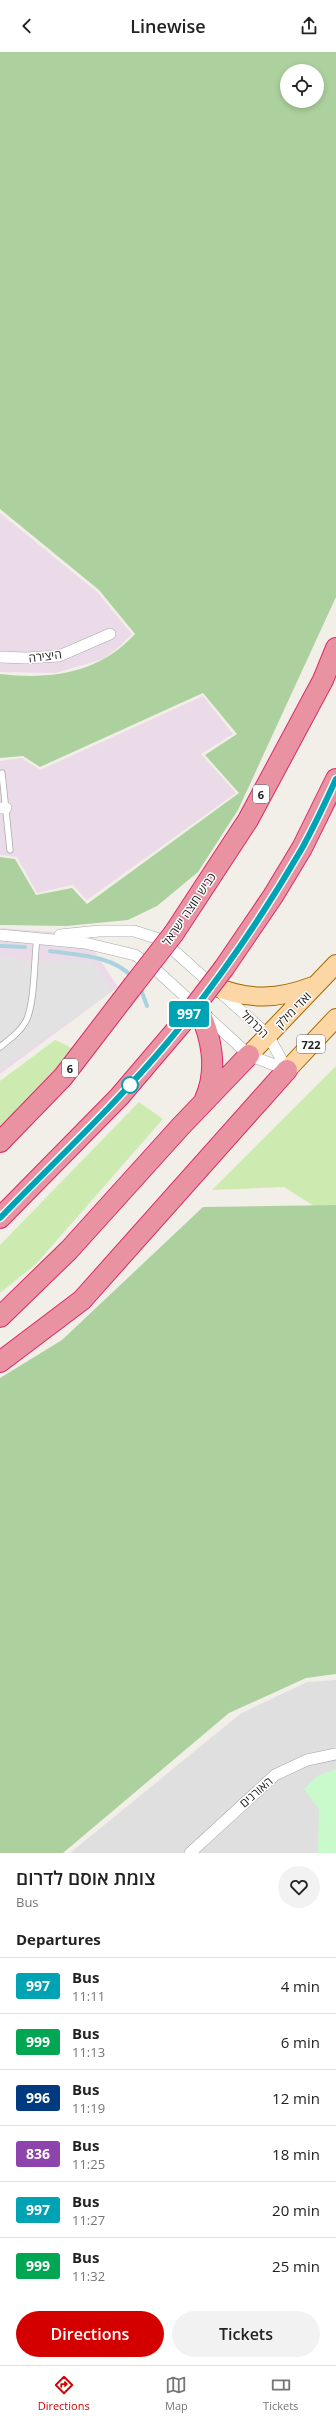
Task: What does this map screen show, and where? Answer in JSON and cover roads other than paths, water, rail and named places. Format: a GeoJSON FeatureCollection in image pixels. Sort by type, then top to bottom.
{"type":"FeatureCollection","features":[{"type":"Feature","properties":{"kind":"highway","name":"כביש חוצה ישראל"},"geometry":{"type":"LineString","coordinates":[[0,1142],[63,1077],[174,933],[248,820],[323,680],[336,648]]}},
{"type":"Feature","properties":{"kind":"highway"},"geometry":{"type":"LineString","coordinates":[[0,1218],[119,1096],[182,1023],[224,968],[273,896],[302,848],[336,779]]}},
{"type":"Feature","properties":{"kind":"highway"},"geometry":{"type":"LineString","coordinates":[[198,1009],[208,1031],[212,1068],[208,1092],[202,1104]]}},
{"type":"Feature","properties":{"kind":"highway"},"geometry":{"type":"LineString","coordinates":[[0,1316],[69,1250],[202,1104],[249,1055]]}},
{"type":"Feature","properties":{"kind":"highway"},"geometry":{"type":"LineString","coordinates":[[0,1362],[82,1300],[287,1070]]}},
{"type":"Feature","properties":{"kind":"main road","name":"ואדי מילק"},"geometry":{"type":"LineString","coordinates":[[249,1055],[336,964]]}},
{"type":"Feature","properties":{"kind":"main road"},"geometry":{"type":"LineString","coordinates":[[214,986],[245,997],[263,998],[300,991],[316,985]]}},
{"type":"Feature","properties":{"kind":"main road","name":"722"},"geometry":{"type":"LineString","coordinates":[[287,1070],[336,1018]]}},
{"type":"Feature","properties":{"kind":"street","name":"היצירה"},"geometry":{"type":"LineString","coordinates":[[0,657],[26,658],[59,656],[110,634]]}},
{"type":"Feature","properties":{"kind":"street","name":"הכרמל"},"geometry":{"type":"LineString","coordinates":[[37,938],[119,930],[150,934],[171,947],[268,1035],[287,1070]]}},
{"type":"Feature","properties":{"kind":"street","name":"הכרמל"},"geometry":{"type":"LineString","coordinates":[[0,935],[100,945],[135,955],[154,968],[249,1055],[287,1070]]}},
{"type":"Feature","properties":{"kind":"street","name":"האורנים"},"geometry":{"type":"LineString","coordinates":[[190,1853],[275,1775],[308,1760],[336,1754]]}},
{"type":"Feature","properties":{"kind":"lane"},"geometry":{"type":"LineString","coordinates":[[2,773],[3,808],[10,850]]}},
{"type":"Feature","properties":{"kind":"lane"},"geometry":{"type":"LineString","coordinates":[[0,1048],[18,1032],[26,1020],[31,995],[37,938]]}},
{"type":"Feature","properties":{"kind":"waterway"},"geometry":{"type":"LineString","coordinates":[[0,946],[25,947]]}},
{"type":"Feature","properties":{"kind":"waterway"},"geometry":{"type":"LineString","coordinates":[[50,951],[82,955],[105,960],[115,964],[132,977]]}},
{"type":"Feature","properties":{"kind":"waterway"},"geometry":{"type":"LineString","coordinates":[[140,987],[147,1006]]}}]}
